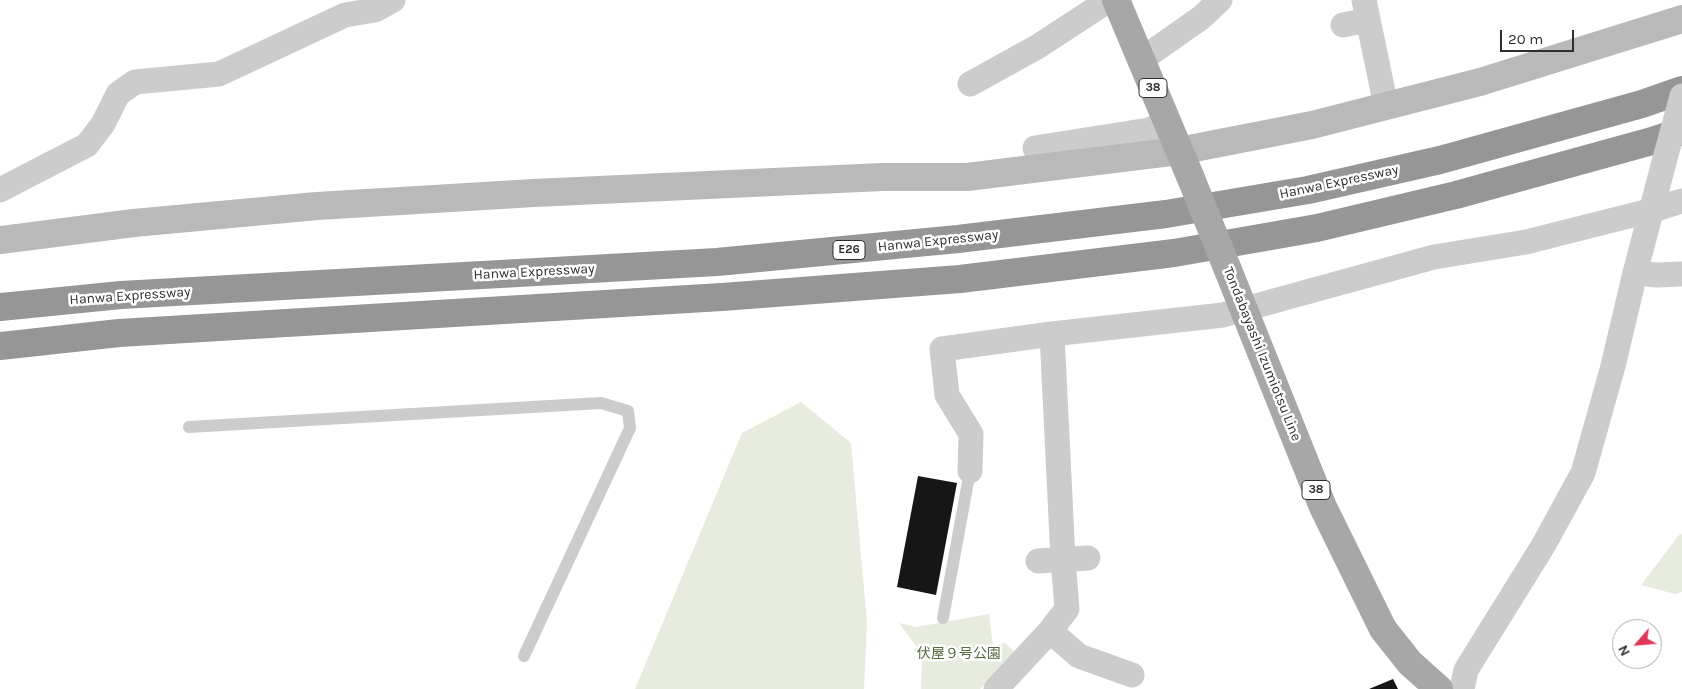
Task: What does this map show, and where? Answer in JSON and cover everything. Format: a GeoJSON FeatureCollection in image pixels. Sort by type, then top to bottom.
{"type":"FeatureCollection","features":[{"type":"Feature","properties":{"kind":"highway","name":"Hanwa Expressway"},"geometry":{"type":"LineString","coordinates":[[0,307],[121,295],[717,262],[958,239],[1166,214],[1308,190],[1440,160],[1642,104],[1682,90]]}},
{"type":"Feature","properties":{"kind":"highway"},"geometry":{"type":"LineString","coordinates":[[0,346],[119,333],[722,297],[960,279],[1174,253],[1317,228],[1456,195],[1682,130]]}},
{"type":"Feature","properties":{"kind":"main road","name":"Tondabayashi Izumiotsu Line"},"geometry":{"type":"LineString","coordinates":[[1116,0],[1244,308],[1323,507],[1383,629],[1410,663],[1439,689]]}},
{"type":"Feature","properties":{"kind":"street"},"geometry":{"type":"LineString","coordinates":[[0,190],[87,145],[103,124],[118,94],[135,82],[219,74],[345,15],[374,10],[393,0]]}},
{"type":"Feature","properties":{"kind":"street"},"geometry":{"type":"LineString","coordinates":[[970,84],[1036,47],[1109,0]]}},
{"type":"Feature","properties":{"kind":"street"},"geometry":{"type":"LineString","coordinates":[[1141,60],[1202,17],[1220,0]]}},
{"type":"Feature","properties":{"kind":"street"},"geometry":{"type":"LineString","coordinates":[[1343,25],[1366,10],[1386,106]]}},
{"type":"Feature","properties":{"kind":"street"},"geometry":{"type":"LineString","coordinates":[[0,240],[134,223],[317,206],[534,193],[882,177],[967,177],[1179,150],[1312,125],[1480,82],[1682,19]]}},
{"type":"Feature","properties":{"kind":"street"},"geometry":{"type":"LineString","coordinates":[[1462,689],[1466,670],[1543,546],[1583,473],[1613,366],[1635,273],[1682,96]]}},
{"type":"Feature","properties":{"kind":"street"},"geometry":{"type":"LineString","coordinates":[[1035,148],[1149,130],[1167,122]]}},
{"type":"Feature","properties":{"kind":"street"},"geometry":{"type":"LineString","coordinates":[[970,471],[971,434],[947,395],[942,349],[1052,334],[1223,315],[1434,257],[1526,242],[1682,201]]}},
{"type":"Feature","properties":{"kind":"street"},"geometry":{"type":"LineString","coordinates":[[1635,273],[1657,275],[1682,274]]}},
{"type":"Feature","properties":{"kind":"street"},"geometry":{"type":"LineString","coordinates":[[996,689],[1050,631],[1067,609],[1052,334]]}},
{"type":"Feature","properties":{"kind":"street"},"geometry":{"type":"LineString","coordinates":[[1038,561],[1088,558]]}},
{"type":"Feature","properties":{"kind":"street"},"geometry":{"type":"LineString","coordinates":[[1050,631],[1079,656],[1132,675]]}},
{"type":"Feature","properties":{"kind":"lane"},"geometry":{"type":"LineString","coordinates":[[189,427],[601,403],[628,411],[630,428],[524,656]]}},
{"type":"Feature","properties":{"kind":"lane"},"geometry":{"type":"LineString","coordinates":[[943,618],[970,471]]}},
{"type":"Feature","properties":{"kind":"green space"},"geometry":{"type":"Polygon","coordinates":[[[801,402],[851,443],[867,623],[864,689],[635,689],[742,433],[801,402]]]}},
{"type":"Feature","properties":{"kind":"green space"},"geometry":{"type":"Polygon","coordinates":[[[1682,534],[1682,592],[1675,594],[1641,585],[1679,535],[1682,534]]]}},
{"type":"Feature","properties":{"kind":"green space","name":"伏屋９号公園"},"geometry":{"type":"Polygon","coordinates":[[[989,614],[993,646],[1005,643],[1014,651],[980,689],[921,689],[922,654],[899,623],[916,627],[989,614]]]}},
{"type":"Feature","properties":{"kind":"building"},"geometry":{"type":"Polygon","coordinates":[[[918,476],[957,483],[936,595],[897,587],[918,476]]]}},
{"type":"Feature","properties":{"kind":"building"},"geometry":{"type":"Polygon","coordinates":[[[1393,679],[1398,689],[1369,689],[1393,679]]]}}]}
